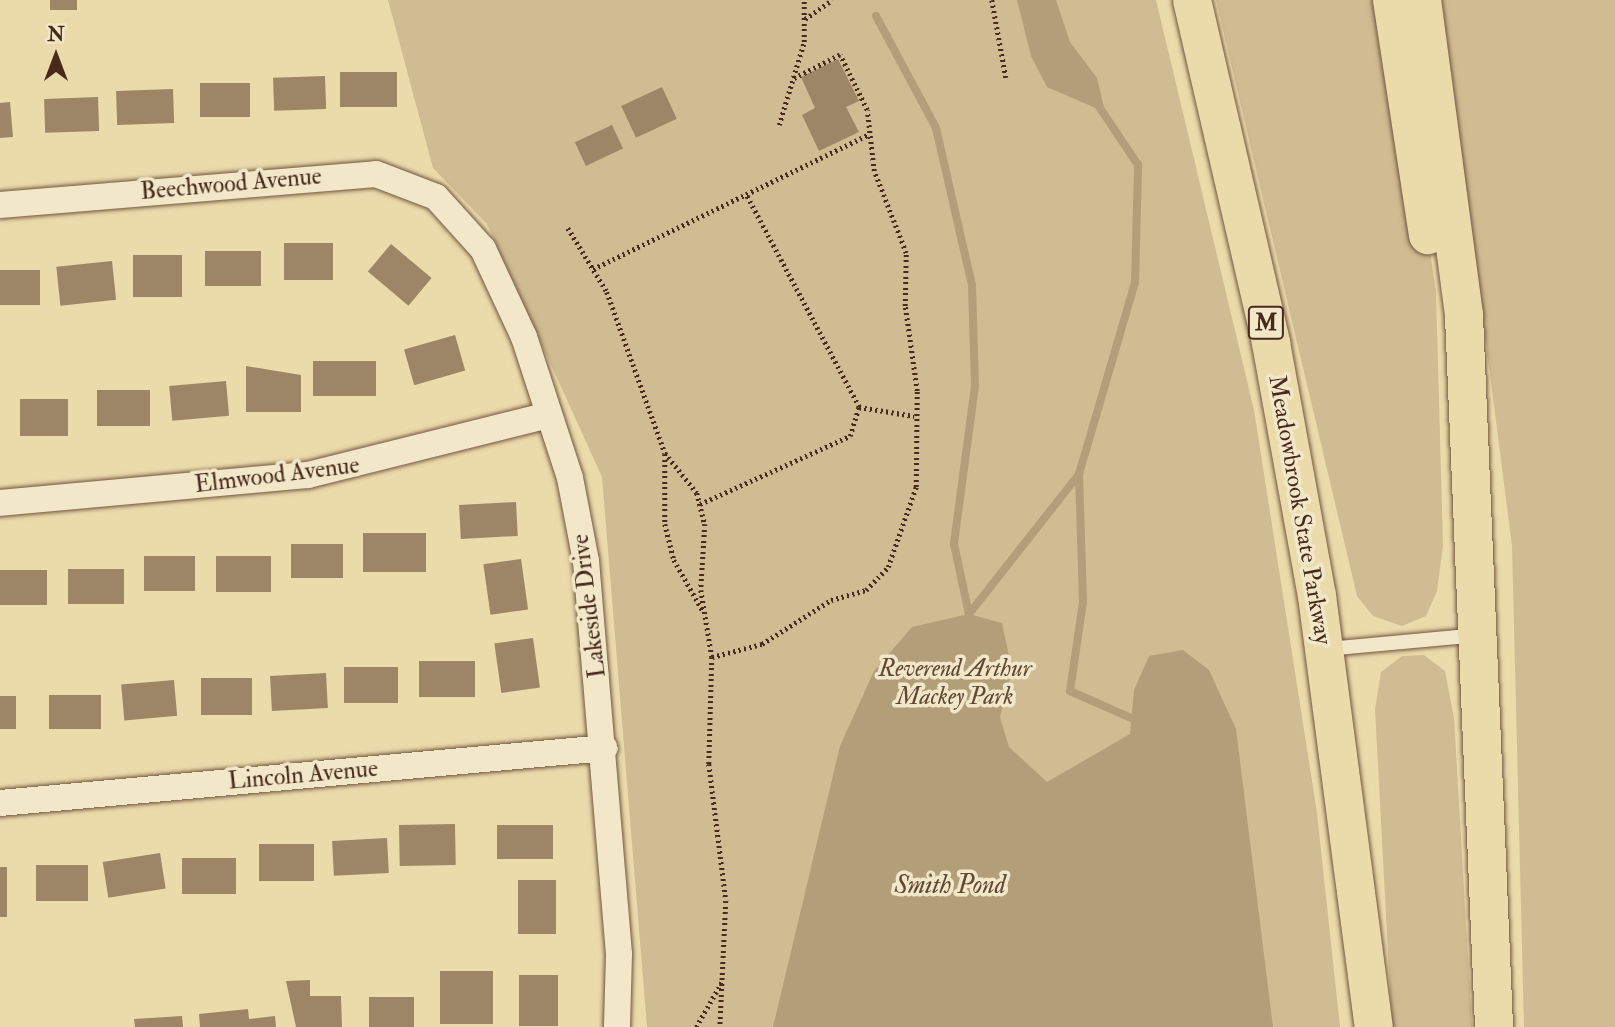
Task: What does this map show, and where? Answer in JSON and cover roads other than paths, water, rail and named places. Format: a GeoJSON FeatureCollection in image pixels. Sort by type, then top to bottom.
{"type":"FeatureCollection","features":[{"type":"Feature","properties":{"kind":"highway","name":"Meadowbrook State Parkway"},"geometry":{"type":"LineString","coordinates":[[1192,0],[1271,343],[1325,649],[1374,1027]]}},
{"type":"Feature","properties":{"kind":"highway"},"geometry":{"type":"LineString","coordinates":[[1392,0],[1473,495]]}},
{"type":"Feature","properties":{"kind":"highway"},"geometry":{"type":"LineString","coordinates":[[1422,0],[1464,316],[1482,634],[1494,1027]]}},
{"type":"Feature","properties":{"kind":"street","name":"Beechwood Avenue"},"geometry":{"type":"LineString","coordinates":[[0,205],[376,174],[401,181],[453,212]]}},
{"type":"Feature","properties":{"kind":"street","name":"Lakeside Drive"},"geometry":{"type":"LineString","coordinates":[[453,212],[483,249],[519,325],[570,478],[586,561],[605,748],[617,1027]]}},
{"type":"Feature","properties":{"kind":"street","name":"Elmwood Avenue"},"geometry":{"type":"LineString","coordinates":[[0,503],[308,475],[548,415]]}},
{"type":"Feature","properties":{"kind":"street","name":"Lincoln Avenue"},"geometry":{"type":"LineString","coordinates":[[0,803],[605,748]]}},
{"type":"Feature","properties":{"kind":"lane"},"geometry":{"type":"LineString","coordinates":[[1325,649],[1482,634]]}},
{"type":"Feature","properties":{"kind":"water"},"geometry":{"type":"Polygon","coordinates":[[[1017,0],[1056,0],[1070,42],[1097,78],[1105,112],[1047,87],[1031,56],[1017,0]]]}},
{"type":"Feature","properties":{"kind":"water","name":"Smith Pond"},"geometry":{"type":"Polygon","coordinates":[[[969,614],[1002,623],[1012,670],[1000,717],[1009,747],[1047,782],[1130,734],[1134,690],[1149,656],[1183,650],[1209,670],[1236,729],[1273,1027],[773,1027],[840,746],[874,671],[912,627],[969,614]]]}},
{"type":"Feature","properties":{"kind":"waterway"},"geometry":{"type":"LineString","coordinates":[[876,16],[936,128],[972,285],[975,386],[954,544],[969,614]]}},
{"type":"Feature","properties":{"kind":"waterway"},"geometry":{"type":"LineString","coordinates":[[967,625],[969,614],[1079,474],[1135,283],[1138,165],[1098,105]]}},
{"type":"Feature","properties":{"kind":"waterway"},"geometry":{"type":"LineString","coordinates":[[1079,474],[1083,602],[1070,691],[1140,722]]}},
{"type":"Feature","properties":{"kind":"park label","name":"Reverend Arthur Mackey Park"},"geometry":{"type":"Point","coordinates":[955,683]}}]}
